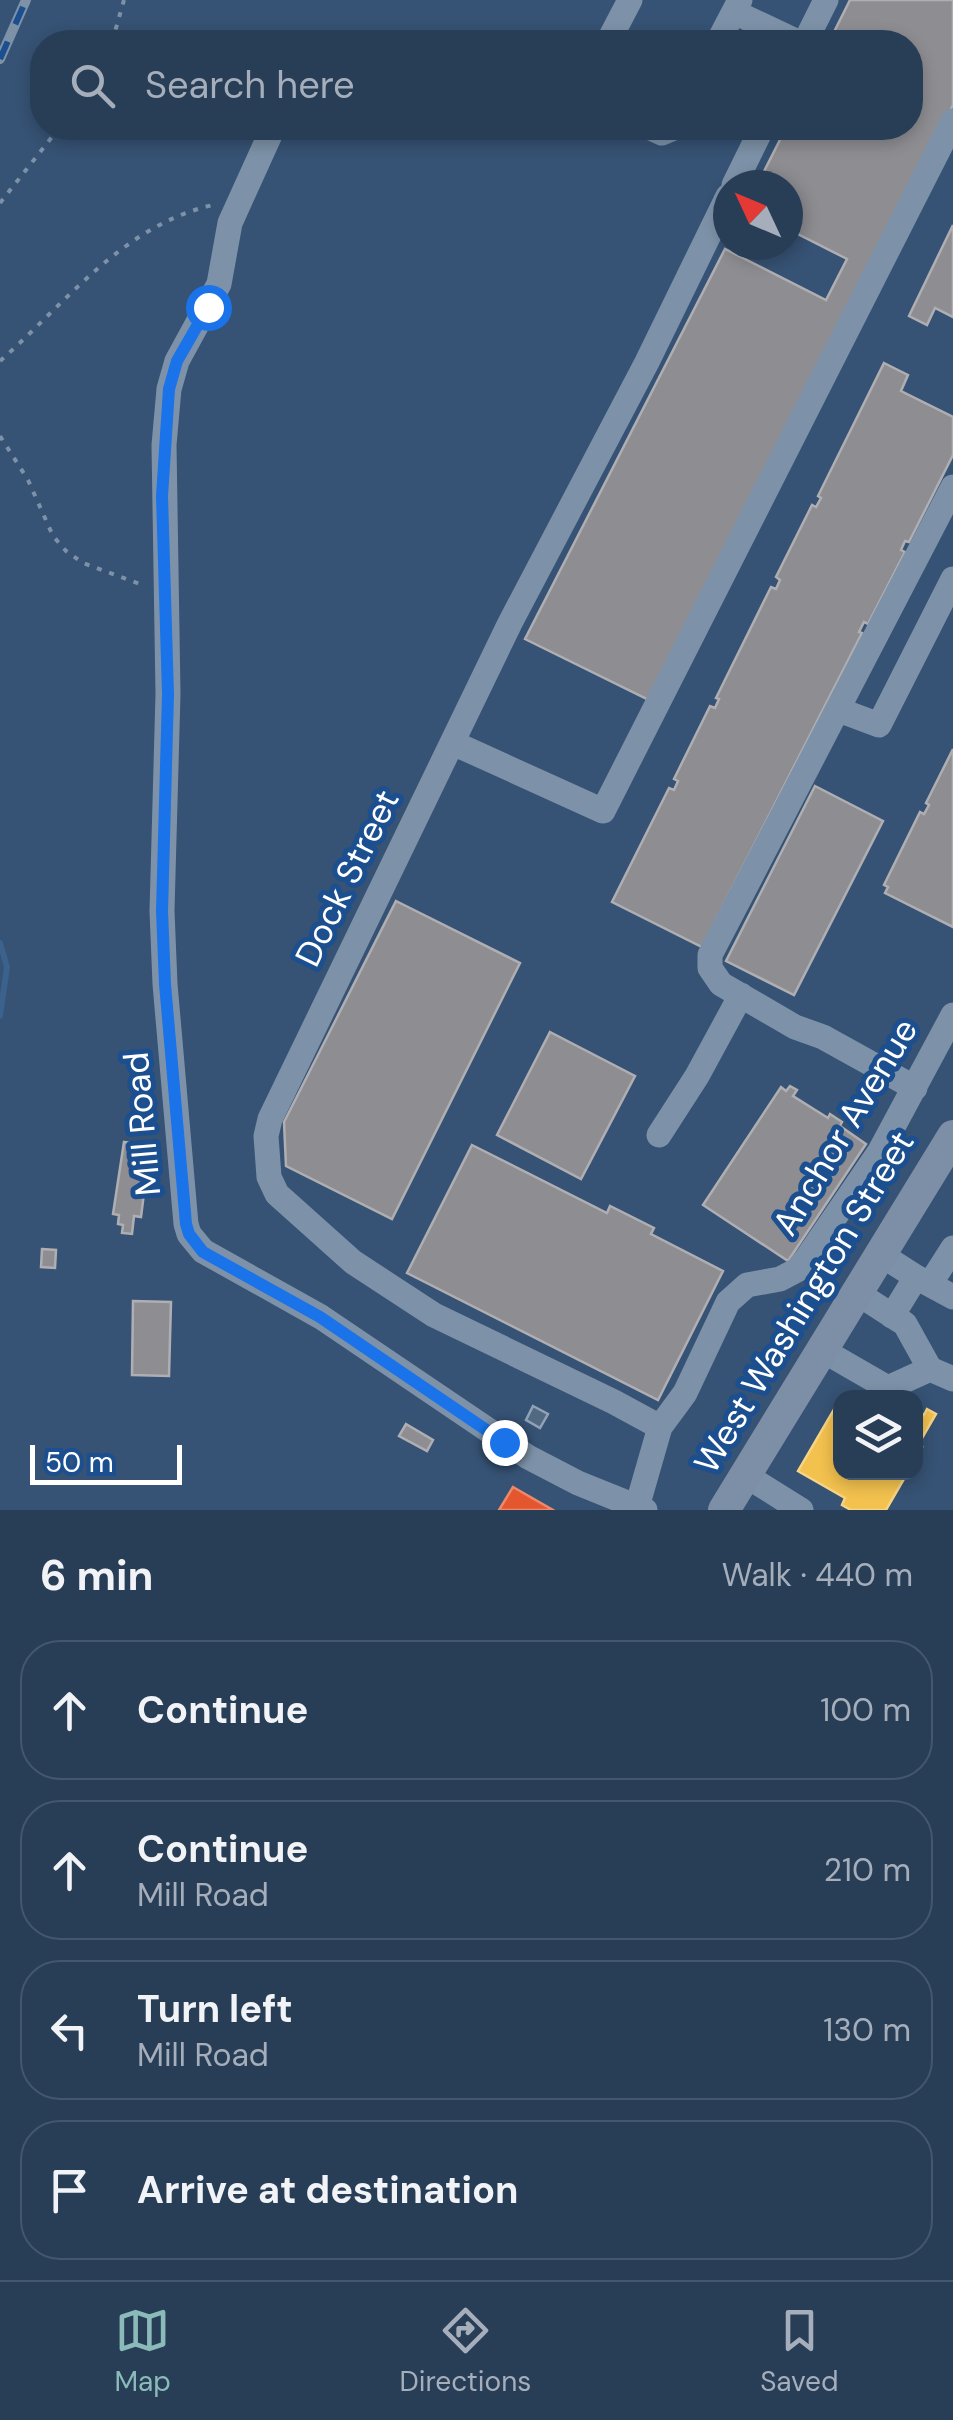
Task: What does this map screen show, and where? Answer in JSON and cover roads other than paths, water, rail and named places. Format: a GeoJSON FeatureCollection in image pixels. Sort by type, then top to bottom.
{"type":"FeatureCollection","features":[{"type":"Feature","properties":{"kind":"main road","name":"West Washington Street"},"geometry":{"type":"LineString","coordinates":[[724,1510],[880,1254],[943,1173],[953,1136]]}},
{"type":"Feature","properties":{"kind":"street"},"geometry":{"type":"LineString","coordinates":[[614,30],[630,0]]}},
{"type":"Feature","properties":{"kind":"street"},"geometry":{"type":"LineString","coordinates":[[808,30],[826,0]]}},
{"type":"Feature","properties":{"kind":"street"},"geometry":{"type":"LineString","coordinates":[[724,30],[737,6],[780,30]]}},
{"type":"Feature","properties":{"kind":"street"},"geometry":{"type":"LineString","coordinates":[[453,743],[603,810],[953,120]]}},
{"type":"Feature","properties":{"kind":"street","name":"Mill Road"},"geometry":{"type":"LineString","coordinates":[[266,140],[230,224],[219,284],[177,361],[169,389],[162,496],[168,694],[162,911],[165,984],[189,1234],[203,1252],[320,1317],[528,1457],[641,1508]]}},
{"type":"Feature","properties":{"kind":"street"},"geometry":{"type":"LineString","coordinates":[[739,170],[750,140]]}},
{"type":"Feature","properties":{"kind":"street","name":"Dock Street"},"geometry":{"type":"LineString","coordinates":[[660,1428],[408,1300],[354,1262],[276,1194],[270,1183],[266,1136],[270,1118],[375,897],[713,226]]}},
{"type":"Feature","properties":{"kind":"street"},"geometry":{"type":"LineString","coordinates":[[916,1088],[795,1026],[715,978],[710,956],[953,487]]}},
{"type":"Feature","properties":{"kind":"street"},"geometry":{"type":"LineString","coordinates":[[839,710],[879,725],[953,579]]}},
{"type":"Feature","properties":{"kind":"street"},"geometry":{"type":"LineString","coordinates":[[658,1135],[742,994]]}},
{"type":"Feature","properties":{"kind":"street","name":"Anchor Avenue"},"geometry":{"type":"LineString","coordinates":[[641,1508],[660,1428],[685,1393],[728,1302],[746,1285],[780,1279],[797,1270],[807,1258],[880,1151],[953,1015]]}},
{"type":"Feature","properties":{"kind":"street"},"geometry":{"type":"LineString","coordinates":[[892,1316],[953,1248]]}},
{"type":"Feature","properties":{"kind":"street"},"geometry":{"type":"LineString","coordinates":[[880,1254],[953,1297]]}},
{"type":"Feature","properties":{"kind":"street"},"geometry":{"type":"LineString","coordinates":[[822,1350],[888,1388],[942,1374],[905,1324],[857,1293]]}},
{"type":"Feature","properties":{"kind":"street"},"geometry":{"type":"LineString","coordinates":[[746,1474],[800,1510]]}},
{"type":"Feature","properties":{"kind":"waterway"},"geometry":{"type":"LineString","coordinates":[[0,943],[7,967],[0,1016]]}},
{"type":"Feature","properties":{"kind":"railway"},"geometry":{"type":"LineString","coordinates":[[0,59],[26,0]]}}]}
